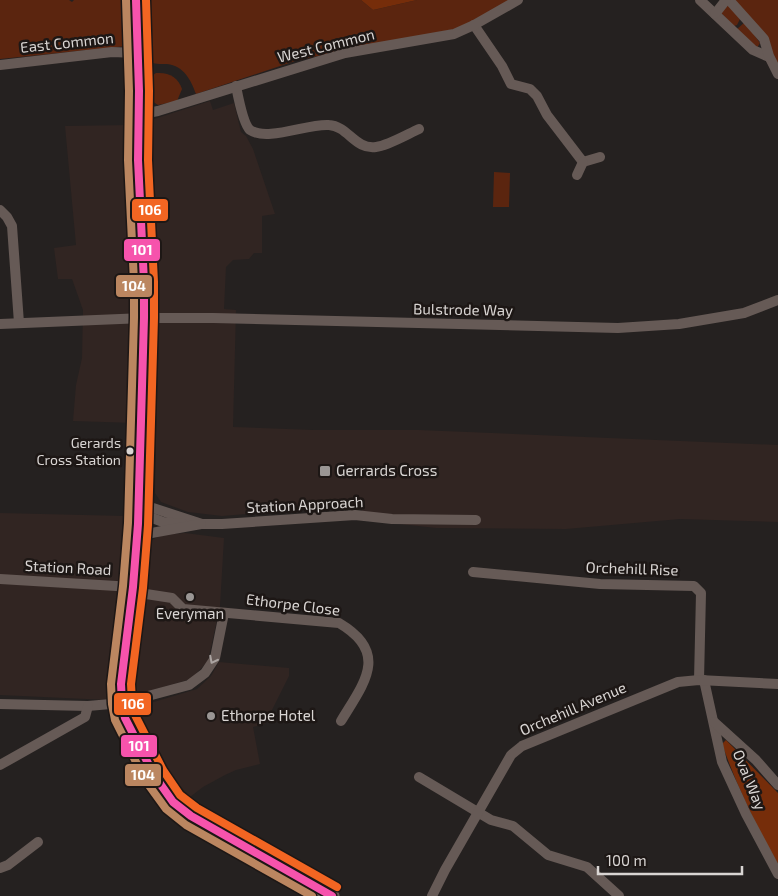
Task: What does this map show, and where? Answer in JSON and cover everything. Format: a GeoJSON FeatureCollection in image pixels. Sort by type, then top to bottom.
{"type":"FeatureCollection","features":[{"type":"Feature","properties":{"kind":"main road"},"geometry":{"type":"LineString","coordinates":[[136,0],[144,318],[139,510],[133,590],[121,684],[125,718],[154,775],[173,802],[191,816],[332,896]]}},
{"type":"Feature","properties":{"kind":"street","name":"West Common"},"geometry":{"type":"LineString","coordinates":[[138,115],[158,111],[345,53],[454,34],[518,0]]}},
{"type":"Feature","properties":{"kind":"street"},"geometry":{"type":"LineString","coordinates":[[700,0],[753,50],[769,57]]}},
{"type":"Feature","properties":{"kind":"street"},"geometry":{"type":"LineString","coordinates":[[715,14],[727,0],[764,40],[769,57],[778,74]]}},
{"type":"Feature","properties":{"kind":"street"},"geometry":{"type":"LineString","coordinates":[[734,31],[745,18]]}},
{"type":"Feature","properties":{"kind":"street"},"geometry":{"type":"LineString","coordinates":[[474,25],[502,66],[511,84],[530,89],[538,96],[547,115],[582,162]]}},
{"type":"Feature","properties":{"kind":"street","name":"East Common"},"geometry":{"type":"LineString","coordinates":[[0,64],[112,52],[137,53]]}},
{"type":"Feature","properties":{"kind":"street"},"geometry":{"type":"LineString","coordinates":[[236,86],[246,123],[250,129],[261,135],[330,124],[345,131],[361,146],[376,147],[419,129]]}},
{"type":"Feature","properties":{"kind":"street"},"geometry":{"type":"LineString","coordinates":[[582,162],[600,157]]}},
{"type":"Feature","properties":{"kind":"street"},"geometry":{"type":"LineString","coordinates":[[577,175],[582,162]]}},
{"type":"Feature","properties":{"kind":"street"},"geometry":{"type":"LineString","coordinates":[[0,210],[12,226],[19,323]]}},
{"type":"Feature","properties":{"kind":"street","name":"Bulstrode Way"},"geometry":{"type":"LineString","coordinates":[[0,324],[144,318],[618,328],[679,324],[716,318],[744,313],[778,300]]}},
{"type":"Feature","properties":{"kind":"street"},"geometry":{"type":"LineString","coordinates":[[139,510],[169,524],[202,524]]}},
{"type":"Feature","properties":{"kind":"street","name":"Station Approach"},"geometry":{"type":"LineString","coordinates":[[202,524],[355,515],[392,519],[476,520]]}},
{"type":"Feature","properties":{"kind":"street"},"geometry":{"type":"LineString","coordinates":[[137,538],[202,524]]}},
{"type":"Feature","properties":{"kind":"street","name":"Orchehill Rise"},"geometry":{"type":"LineString","coordinates":[[473,572],[600,584],[694,586],[701,593],[702,680]]}},
{"type":"Feature","properties":{"kind":"street","name":"Station Road"},"geometry":{"type":"LineString","coordinates":[[0,579],[133,590]]}},
{"type":"Feature","properties":{"kind":"street","name":"Ethorpe Close"},"geometry":{"type":"LineString","coordinates":[[133,590],[172,598],[183,610],[339,623],[355,632],[365,646],[369,668],[362,685],[341,721]]}},
{"type":"Feature","properties":{"kind":"street"},"geometry":{"type":"LineString","coordinates":[[0,704],[88,706],[122,702],[189,685],[205,673],[215,658],[224,613]]}},
{"type":"Feature","properties":{"kind":"street","name":"Orchehill Avenue"},"geometry":{"type":"LineString","coordinates":[[432,896],[444,870],[511,754],[522,746],[678,682],[702,680],[778,684]]}},
{"type":"Feature","properties":{"kind":"street","name":"Oval Way"},"geometry":{"type":"LineString","coordinates":[[702,680],[714,722],[722,762],[746,814],[778,874]]}},
{"type":"Feature","properties":{"kind":"street"},"geometry":{"type":"LineString","coordinates":[[0,765],[85,717],[88,706]]}},
{"type":"Feature","properties":{"kind":"street","name":"Oval Way"},"geometry":{"type":"LineString","coordinates":[[714,722],[756,760],[778,785]]}},
{"type":"Feature","properties":{"kind":"street"},"geometry":{"type":"LineString","coordinates":[[419,777],[491,820],[513,826],[548,855],[587,867],[619,896]]}},
{"type":"Feature","properties":{"kind":"street"},"geometry":{"type":"LineString","coordinates":[[0,868],[8,865],[38,842]]}},
{"type":"Feature","properties":{"kind":"shaded area"},"geometry":{"type":"Polygon","coordinates":[[[0,0],[69,0],[72,2],[74,0],[129,0],[130,44],[127,46],[0,59],[0,0]]]}},
{"type":"Feature","properties":{"kind":"shaded area"},"geometry":{"type":"Polygon","coordinates":[[[141,0],[361,0],[373,10],[417,0],[513,0],[456,29],[295,61],[196,94],[186,74],[178,68],[173,65],[153,63],[145,58],[141,0]]]}},
{"type":"Feature","properties":{"kind":"shaded area"},"geometry":{"type":"Polygon","coordinates":[[[361,0],[417,0],[373,10],[361,0]]]}},
{"type":"Feature","properties":{"kind":"shaded area"},"geometry":{"type":"Polygon","coordinates":[[[735,0],[778,0],[778,65],[735,0]]]}},
{"type":"Feature","properties":{"kind":"shaded area"},"geometry":{"type":"Polygon","coordinates":[[[728,4],[740,19],[737,25],[734,26],[720,12],[728,4]]]}},
{"type":"Feature","properties":{"kind":"shaded area"},"geometry":{"type":"Polygon","coordinates":[[[745,22],[760,43],[757,48],[737,29],[745,22]]]}},
{"type":"Feature","properties":{"kind":"shaded area"},"geometry":{"type":"Polygon","coordinates":[[[156,73],[169,74],[178,81],[182,89],[177,101],[158,105],[148,94],[149,80],[156,73]]]}},
{"type":"Feature","properties":{"kind":"shaded area"},"geometry":{"type":"Polygon","coordinates":[[[210,101],[213,110],[234,103],[241,132],[246,136],[253,149],[275,214],[262,216],[262,253],[254,253],[249,259],[233,260],[226,267],[224,309],[236,310],[233,427],[313,430],[419,430],[778,445],[778,522],[680,519],[566,529],[436,528],[364,520],[361,507],[341,506],[222,516],[188,512],[161,502],[155,493],[156,424],[145,414],[135,423],[73,421],[76,385],[82,358],[83,310],[72,279],[58,279],[54,248],[76,245],[65,126],[132,125],[137,134],[151,120],[210,101]]]}},
{"type":"Feature","properties":{"kind":"shaded area"},"geometry":{"type":"Polygon","coordinates":[[[494,172],[510,173],[509,207],[493,207],[494,172]]]}},
{"type":"Feature","properties":{"kind":"shaded area"},"geometry":{"type":"Polygon","coordinates":[[[0,513],[126,516],[131,519],[114,676],[108,700],[0,695],[0,513]]]}},
{"type":"Feature","properties":{"kind":"shaded area"},"geometry":{"type":"Polygon","coordinates":[[[185,533],[224,538],[220,606],[208,661],[191,679],[132,696],[127,691],[145,544],[161,535],[185,533]]]}},
{"type":"Feature","properties":{"kind":"shaded area"},"geometry":{"type":"Polygon","coordinates":[[[219,662],[289,668],[289,676],[265,724],[253,727],[260,764],[225,775],[203,787],[190,797],[160,764],[138,719],[147,704],[197,689],[211,676],[219,662]]]}},
{"type":"Feature","properties":{"kind":"shaded area"},"geometry":{"type":"Polygon","coordinates":[[[726,740],[778,793],[778,864],[754,820],[734,775],[722,744],[726,740]]]}},
{"type":"Feature","properties":{"kind":"transit line","name":"104"},"geometry":{"type":"LineString","coordinates":[[126,0],[129,91],[128,160],[134,318],[128,523],[123,586],[111,684],[115,720],[145,780],[166,809],[186,825],[312,896]]}},
{"type":"Feature","properties":{"kind":"transit line","name":"101"},"geometry":{"type":"LineString","coordinates":[[136,0],[139,91],[138,160],[144,318],[138,524],[133,587],[121,684],[125,718],[154,775],[173,802],[191,816],[332,896]]}},
{"type":"Feature","properties":{"kind":"transit line","name":"106"},"geometry":{"type":"LineString","coordinates":[[146,0],[149,91],[148,160],[154,318],[148,525],[143,588],[131,684],[132,702],[135,715],[163,770],[180,795],[197,808],[337,887]]}},
{"type":"Feature","properties":{"kind":"place","name":"Gerards Cross Station"},"geometry":{"type":"Point","coordinates":[130,451]}},
{"type":"Feature","properties":{"kind":"place","name":"Gerrards Cross"},"geometry":{"type":"Point","coordinates":[325,471]}},
{"type":"Feature","properties":{"kind":"place","name":"Everyman"},"geometry":{"type":"Point","coordinates":[190,597]}},
{"type":"Feature","properties":{"kind":"place","name":"Ethorpe Hotel"},"geometry":{"type":"Point","coordinates":[211,716]}}]}
